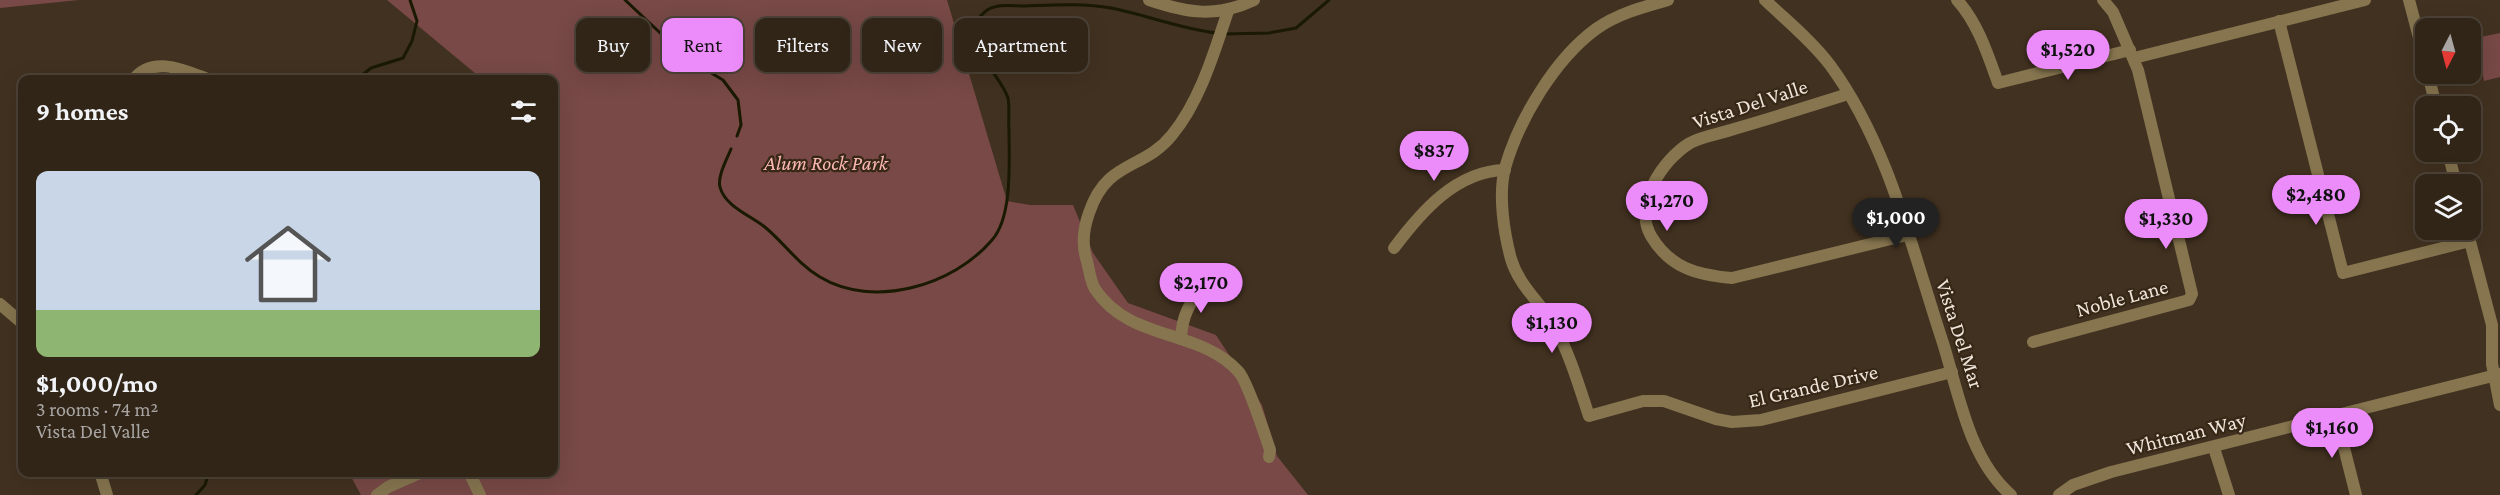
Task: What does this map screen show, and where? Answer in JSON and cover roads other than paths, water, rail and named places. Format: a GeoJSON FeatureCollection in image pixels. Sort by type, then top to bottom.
{"type":"FeatureCollection","features":[{"type":"Feature","properties":{"kind":"street"},"geometry":{"type":"LineString","coordinates":[[1149,0],[1195,11],[1228,11],[1254,0]]}},
{"type":"Feature","properties":{"kind":"street","name":"El Grande Drive"},"geometry":{"type":"LineString","coordinates":[[1668,0],[1630,11],[1598,28],[1572,50],[1549,78],[1505,170],[1505,225],[1512,260],[1523,285],[1553,325],[1567,352],[1589,417],[1644,401],[1664,401],[1716,419],[1732,422],[1761,420],[1952,372]]}},
{"type":"Feature","properties":{"kind":"street","name":"Vista Del Mar"},"geometry":{"type":"LineString","coordinates":[[1765,0],[1830,65],[1873,142],[1907,235],[1971,434],[1994,481],[2011,495]]}},
{"type":"Feature","properties":{"kind":"street"},"geometry":{"type":"LineString","coordinates":[[1957,0],[1966,9],[1984,45],[1998,84],[2365,0]]}},
{"type":"Feature","properties":{"kind":"street","name":"Noble Lane"},"geometry":{"type":"LineString","coordinates":[[2033,342],[2189,300],[2192,294],[2157,141],[2132,54],[2113,12],[2103,0]]}},
{"type":"Feature","properties":{"kind":"street"},"geometry":{"type":"LineString","coordinates":[[2409,0],[2415,23]]}},
{"type":"Feature","properties":{"kind":"street"},"geometry":{"type":"LineString","coordinates":[[1228,11],[1192,106],[1171,137],[1141,159],[1109,177],[1095,195],[1086,222],[1084,250],[1094,287],[1116,312],[1143,328],[1181,339],[1219,354],[1240,372],[1270,450],[1269,457]]}},
{"type":"Feature","properties":{"kind":"street"},"geometry":{"type":"LineString","coordinates":[[2279,21],[2343,273],[2452,240]]}},
{"type":"Feature","properties":{"kind":"street"},"geometry":{"type":"LineString","coordinates":[[141,75],[157,65],[171,66],[196,75]]}},
{"type":"Feature","properties":{"kind":"street","name":"Vista Del Valle"},"geometry":{"type":"LineString","coordinates":[[1848,94],[1691,143],[1668,164],[1650,192],[1644,219],[1650,234],[1669,258],[1685,269],[1703,276],[1732,278],[1907,235]]}},
{"type":"Feature","properties":{"kind":"street"},"geometry":{"type":"LineString","coordinates":[[1394,248],[1417,218],[1446,192],[1489,170],[1505,170]]}},
{"type":"Feature","properties":{"kind":"street"},"geometry":{"type":"LineString","coordinates":[[2470,240],[2492,324],[2500,405]]}},
{"type":"Feature","properties":{"kind":"street"},"geometry":{"type":"LineString","coordinates":[[1181,339],[1182,321],[1191,300],[1206,284]]}},
{"type":"Feature","properties":{"kind":"street"},"geometry":{"type":"LineString","coordinates":[[0,304],[18,320]]}},
{"type":"Feature","properties":{"kind":"street","name":"Whitman Way"},"geometry":{"type":"LineString","coordinates":[[2059,495],[2073,485],[2111,472],[2214,448],[2497,375]]}},
{"type":"Feature","properties":{"kind":"street"},"geometry":{"type":"LineString","coordinates":[[2336,416],[2356,495]]}},
{"type":"Feature","properties":{"kind":"street"},"geometry":{"type":"LineString","coordinates":[[2214,448],[2229,495]]}},
{"type":"Feature","properties":{"kind":"street"},"geometry":{"type":"LineString","coordinates":[[102,477],[107,495]]}},
{"type":"Feature","properties":{"kind":"street"},"geometry":{"type":"LineString","coordinates":[[377,495],[388,487],[411,477]]}},
{"type":"Feature","properties":{"kind":"street"},"geometry":{"type":"LineString","coordinates":[[471,477],[480,495]]}},
{"type":"Feature","properties":{"kind":"waterway"},"geometry":{"type":"LineString","coordinates":[[362,75],[371,68],[403,58],[412,41],[417,21],[410,0]]}},
{"type":"Feature","properties":{"kind":"waterway"},"geometry":{"type":"LineString","coordinates":[[625,0],[688,59],[723,80],[738,100],[741,125],[737,136]]}},
{"type":"Feature","properties":{"kind":"waterway"},"geometry":{"type":"LineString","coordinates":[[1224,34],[1269,33],[1296,28],[1329,0]]}},
{"type":"Feature","properties":{"kind":"waterway"},"geometry":{"type":"LineString","coordinates":[[731,149],[719,183],[723,194],[733,206],[766,228],[812,272],[841,286],[864,291],[911,288],[956,270],[976,256],[992,240],[1004,217],[1009,172],[1009,102],[1004,88],[982,55],[977,43],[975,32],[977,21],[986,11],[990,8],[1005,6],[1100,6],[1217,33]]}},
{"type":"Feature","properties":{"kind":"waterway"},"geometry":{"type":"LineString","coordinates":[[196,495],[205,485],[207,477]]}},
{"type":"Feature","properties":{"kind":"park label","name":"Alum Rock Park"},"geometry":{"type":"Point","coordinates":[826,163]}}]}
